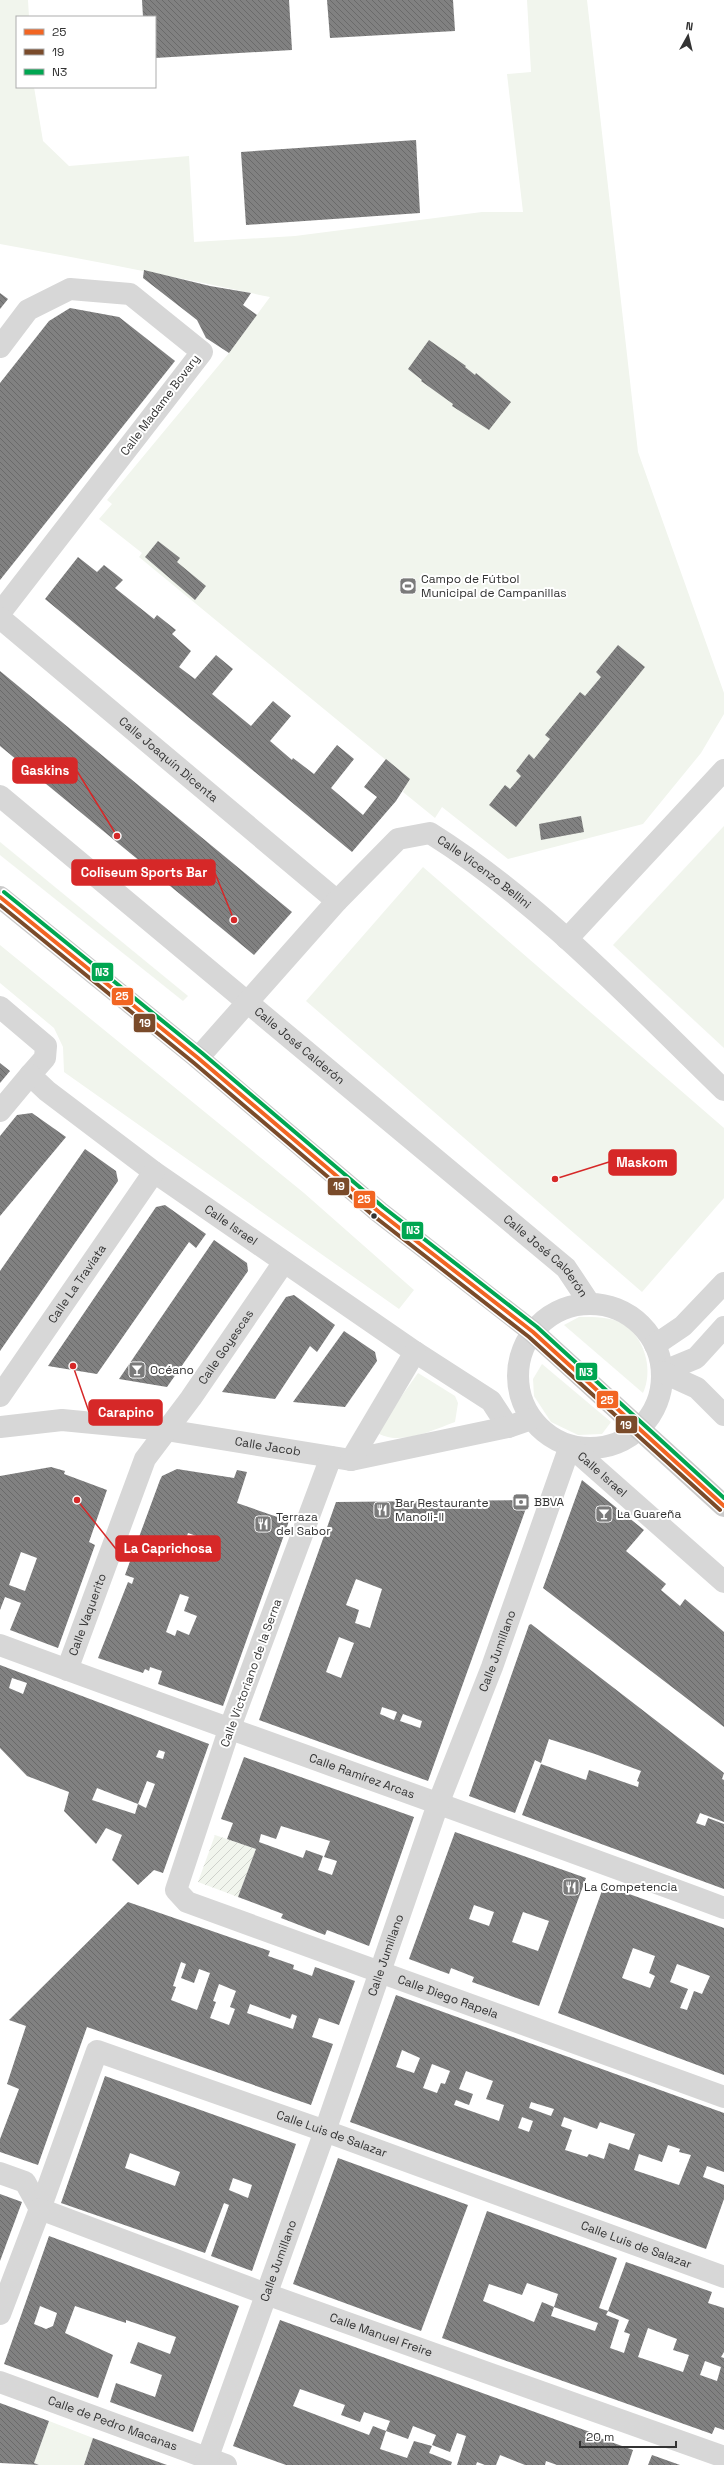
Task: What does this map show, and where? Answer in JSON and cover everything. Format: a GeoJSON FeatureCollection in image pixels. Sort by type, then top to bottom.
{"type":"FeatureCollection","features":[{"type":"Feature","properties":{"kind":"main road"},"geometry":{"type":"LineString","coordinates":[[0,897],[198,1058],[379,1212],[533,1332],[724,1506]]}},
{"type":"Feature","properties":{"kind":"street","name":"Calle Madame Bovary"},"geometry":{"type":"LineString","coordinates":[[0,347],[28,310],[70,289],[130,294],[202,352],[0,613]]}},
{"type":"Feature","properties":{"kind":"street","name":"Calle Joaquín Dicenta"},"geometry":{"type":"LineString","coordinates":[[0,618],[337,901]]}},
{"type":"Feature","properties":{"kind":"street"},"geometry":{"type":"LineString","coordinates":[[567,938],[724,770]]}},
{"type":"Feature","properties":{"kind":"street","name":"Calle José Calderón"},"geometry":{"type":"LineString","coordinates":[[0,796],[249,1001],[566,1268],[590,1304]]}},
{"type":"Feature","properties":{"kind":"street","name":"Calle Vicenzo Bellini"},"geometry":{"type":"LineString","coordinates":[[198,1058],[337,901],[398,839],[430,833],[467,856],[567,938],[724,1090]]}},
{"type":"Feature","properties":{"kind":"street"},"geometry":{"type":"LineString","coordinates":[[0,1007],[46,1046],[45,1058],[0,1111]]}},
{"type":"Feature","properties":{"kind":"street","name":"Calle Israel"},"geometry":{"type":"LineString","coordinates":[[30,1075],[47,1092],[154,1172],[414,1352],[491,1401],[508,1427]]}},
{"type":"Feature","properties":{"kind":"street","name":"Calle La Traviata"},"geometry":{"type":"LineString","coordinates":[[0,1396],[154,1172]]}},
{"type":"Feature","properties":{"kind":"street","name":"Calle Goyescas"},"geometry":{"type":"LineString","coordinates":[[166,1430],[191,1398],[284,1262]]}},
{"type":"Feature","properties":{"kind":"street"},"geometry":{"type":"LineString","coordinates":[[655,1345],[683,1326],[724,1283]]}},
{"type":"Feature","properties":{"kind":"street"},"geometry":{"type":"LineString","coordinates":[[590,1304],[612,1307],[631,1317],[647,1332],[655,1345],[662,1372],[661,1393],[653,1413],[639,1430],[618,1443],[595,1449],[570,1446],[547,1436],[531,1419],[521,1398],[518,1374],[522,1352],[533,1332],[549,1317],[569,1307],[590,1304]]}},
{"type":"Feature","properties":{"kind":"street"},"geometry":{"type":"LineString","coordinates":[[662,1372],[696,1358],[724,1327]]}},
{"type":"Feature","properties":{"kind":"street","name":"Calle Victoriano de la Serna"},"geometry":{"type":"LineString","coordinates":[[176,1890],[229,1730],[341,1458],[414,1352]]}},
{"type":"Feature","properties":{"kind":"street"},"geometry":{"type":"LineString","coordinates":[[662,1372],[696,1388],[724,1415]]}},
{"type":"Feature","properties":{"kind":"street","name":"Calle Jacob"},"geometry":{"type":"LineString","coordinates":[[0,1427],[62,1420],[166,1430],[341,1458],[508,1427],[531,1419]]}},
{"type":"Feature","properties":{"kind":"street","name":"Calle Vaquerito"},"geometry":{"type":"LineString","coordinates":[[67,1670],[144,1460],[166,1430]]}},
{"type":"Feature","properties":{"kind":"street","name":"Calle Israel"},"geometry":{"type":"LineString","coordinates":[[570,1446],[724,1582]]}},
{"type":"Feature","properties":{"kind":"street","name":"Calle Jumillano"},"geometry":{"type":"LineString","coordinates":[[213,2463],[266,2294],[325,2131],[378,1973],[438,1804],[492,1667],[570,1446]]}},
{"type":"Feature","properties":{"kind":"street","name":"Calle Ramírez Arcas"},"geometry":{"type":"LineString","coordinates":[[0,1645],[229,1730],[724,1908]]}},
{"type":"Feature","properties":{"kind":"street","name":"Calle Diego Rapela"},"geometry":{"type":"LineString","coordinates":[[176,1890],[187,1902],[378,1973],[724,2097]]}},
{"type":"Feature","properties":{"kind":"street","name":"Calle Luis de Salazar"},"geometry":{"type":"LineString","coordinates":[[40,2209],[97,2051],[325,2131],[724,2277]]}},
{"type":"Feature","properties":{"kind":"street"},"geometry":{"type":"LineString","coordinates":[[0,2173],[25,2182],[40,2209],[0,2314]]}},
{"type":"Feature","properties":{"kind":"street","name":"Calle Manuel Freire"},"geometry":{"type":"LineString","coordinates":[[40,2209],[266,2294],[724,2457]]}},
{"type":"Feature","properties":{"kind":"street","name":"Calle de Pedro Macanas"},"geometry":{"type":"LineString","coordinates":[[0,2382],[213,2463]]}},
{"type":"Feature","properties":{"kind":"shaded area","name":"Campo de Fútbol Municipal de Campanillas"},"geometry":{"type":"Polygon","coordinates":[[[0,0],[28,0],[29,16],[16,16],[16,88],[34,88],[43,141],[69,166],[189,156],[194,242],[295,236],[482,212],[523,212],[507,74],[531,72],[527,0],[587,0],[638,452],[724,693],[724,714],[701,753],[643,824],[508,859],[442,807],[435,818],[403,792],[409,779],[139,557],[142,553],[99,519],[112,504],[107,500],[229,353],[270,297],[135,269],[0,244],[0,0]]]}},
{"type":"Feature","properties":{"kind":"shaded area"},"geometry":{"type":"Polygon","coordinates":[[[724,826],[724,1048],[613,945],[724,826]]]}},
{"type":"Feature","properties":{"kind":"shaded area"},"geometry":{"type":"Polygon","coordinates":[[[0,842],[188,996],[183,1001],[0,855],[0,842]]]}},
{"type":"Feature","properties":{"kind":"shaded area"},"geometry":{"type":"Polygon","coordinates":[[[423,867],[724,1128],[724,1198],[642,1292],[306,1001],[423,867]]]}},
{"type":"Feature","properties":{"kind":"shaded area"},"geometry":{"type":"Polygon","coordinates":[[[0,945],[304,1193],[414,1290],[399,1309],[64,1072],[63,1047],[54,1028],[0,983],[0,945]]]}},
{"type":"Feature","properties":{"kind":"shaded area"},"geometry":{"type":"Polygon","coordinates":[[[579,1317],[615,1320],[633,1332],[643,1348],[646,1357],[647,1376],[643,1393],[564,1325],[579,1317]]]}},
{"type":"Feature","properties":{"kind":"shaded area"},"geometry":{"type":"Polygon","coordinates":[[[542,1364],[611,1422],[602,1434],[578,1435],[551,1422],[534,1396],[533,1379],[542,1364]]]}},
{"type":"Feature","properties":{"kind":"shaded area"},"geometry":{"type":"Polygon","coordinates":[[[418,1373],[455,1396],[458,1403],[455,1422],[426,1433],[405,1438],[385,1436],[376,1432],[418,1373]]]}},
{"type":"Feature","properties":{"kind":"shaded area"},"geometry":{"type":"Polygon","coordinates":[[[215,1835],[256,1849],[238,1897],[198,1882],[215,1835]]]}},
{"type":"Feature","properties":{"kind":"shaded area"},"geometry":{"type":"Polygon","coordinates":[[[49,2421],[93,2438],[84,2465],[40,2465],[34,2463],[49,2421]]]}},
{"type":"Feature","properties":{"kind":"building"},"geometry":{"type":"Polygon","coordinates":[[[142,0],[289,0],[292,50],[156,58],[156,16],[143,16],[142,0]]]}},
{"type":"Feature","properties":{"kind":"building"},"geometry":{"type":"Polygon","coordinates":[[[327,0],[453,0],[455,31],[330,38],[327,0]]]}},
{"type":"Feature","properties":{"kind":"building"},"geometry":{"type":"Polygon","coordinates":[[[416,140],[420,213],[246,225],[241,152],[416,140]]]}},
{"type":"Feature","properties":{"kind":"building"},"geometry":{"type":"Polygon","coordinates":[[[144,270],[210,286],[251,293],[243,305],[257,315],[229,353],[206,338],[197,320],[143,278],[144,270]]]}},
{"type":"Feature","properties":{"kind":"building"},"geometry":{"type":"Polygon","coordinates":[[[0,293],[8,299],[0,309],[0,293]]]}},
{"type":"Feature","properties":{"kind":"building"},"geometry":{"type":"Polygon","coordinates":[[[70,308],[119,317],[175,361],[0,580],[0,383],[49,321],[70,308]]]}},
{"type":"Feature","properties":{"kind":"building"},"geometry":{"type":"Polygon","coordinates":[[[429,340],[466,366],[465,367],[475,375],[476,373],[511,402],[489,430],[452,406],[453,404],[421,381],[422,380],[408,369],[429,340]]]}},
{"type":"Feature","properties":{"kind":"building"},"geometry":{"type":"Polygon","coordinates":[[[158,541],[180,558],[177,562],[206,586],[195,600],[145,557],[158,541]]]}},
{"type":"Feature","properties":{"kind":"building"},"geometry":{"type":"Polygon","coordinates":[[[78,557],[97,572],[104,565],[123,580],[115,588],[154,619],[157,615],[176,630],[172,634],[191,651],[179,667],[195,679],[216,655],[233,669],[212,694],[251,726],[273,701],[291,716],[270,741],[292,760],[293,758],[314,774],[337,745],[354,759],[331,788],[363,815],[377,797],[364,787],[386,759],[410,779],[396,801],[352,852],[45,599],[78,557]]]}},
{"type":"Feature","properties":{"kind":"building"},"geometry":{"type":"Polygon","coordinates":[[[618,645],[645,667],[516,827],[489,805],[505,785],[510,789],[521,776],[516,771],[529,754],[534,759],[550,739],[545,735],[580,692],[585,696],[601,677],[596,672],[618,645]]]}},
{"type":"Feature","properties":{"kind":"building"},"geometry":{"type":"Polygon","coordinates":[[[0,671],[292,912],[254,955],[0,746],[0,671]]]}},
{"type":"Feature","properties":{"kind":"building"},"geometry":{"type":"Polygon","coordinates":[[[581,816],[584,832],[541,840],[539,824],[581,816]]]}},
{"type":"Feature","properties":{"kind":"building"},"geometry":{"type":"Polygon","coordinates":[[[0,1063],[10,1071],[0,1083],[0,1063]]]}},
{"type":"Feature","properties":{"kind":"building"},"geometry":{"type":"Polygon","coordinates":[[[32,1113],[66,1137],[0,1216],[0,1136],[17,1115],[32,1113]]]}},
{"type":"Feature","properties":{"kind":"building"},"geometry":{"type":"Polygon","coordinates":[[[85,1149],[116,1171],[118,1181],[0,1351],[0,1271],[85,1149]]]}},
{"type":"Feature","properties":{"kind":"building"},"geometry":{"type":"Polygon","coordinates":[[[165,1205],[206,1234],[196,1248],[189,1242],[97,1374],[48,1366],[156,1207],[165,1205]]]}},
{"type":"Feature","properties":{"kind":"building"},"geometry":{"type":"Polygon","coordinates":[[[214,1240],[247,1263],[248,1271],[167,1387],[119,1379],[214,1240]]]}},
{"type":"Feature","properties":{"kind":"building"},"geometry":{"type":"Polygon","coordinates":[[[294,1295],[335,1325],[317,1352],[310,1346],[275,1399],[222,1392],[286,1297],[294,1295]]]}},
{"type":"Feature","properties":{"kind":"building"},"geometry":{"type":"Polygon","coordinates":[[[344,1331],[375,1352],[377,1361],[345,1407],[293,1402],[344,1331]]]}},
{"type":"Feature","properties":{"kind":"building"},"geometry":{"type":"Polygon","coordinates":[[[51,1467],[65,1471],[64,1474],[107,1490],[89,1542],[95,1545],[58,1648],[10,1630],[21,1603],[5,1597],[0,1610],[0,1476],[51,1467]],[[21,1552],[9,1585],[25,1591],[37,1558],[21,1552]]]}},
{"type":"Feature","properties":{"kind":"building"},"geometry":{"type":"Polygon","coordinates":[[[177,1469],[234,1478],[237,1470],[247,1472],[237,1503],[289,1521],[223,1706],[158,1684],[162,1671],[150,1667],[149,1671],[145,1669],[143,1673],[98,1658],[128,1582],[132,1584],[134,1578],[125,1575],[162,1476],[177,1469]],[[188,1533],[184,1545],[206,1553],[210,1541],[188,1533]],[[180,1594],[166,1632],[175,1636],[177,1630],[189,1635],[197,1616],[184,1611],[189,1597],[180,1594]]]}},
{"type":"Feature","properties":{"kind":"building"},"geometry":{"type":"Polygon","coordinates":[[[582,1480],[644,1530],[626,1551],[666,1584],[661,1590],[680,1606],[685,1599],[724,1632],[724,1727],[543,1588],[582,1480]]]}},
{"type":"Feature","properties":{"kind":"building"},"geometry":{"type":"Polygon","coordinates":[[[529,1500],[428,1781],[259,1720],[336,1502],[529,1500]],[[356,1579],[346,1605],[359,1610],[355,1623],[370,1628],[382,1589],[356,1579]],[[339,1637],[326,1672],[341,1678],[354,1643],[339,1637]],[[382,1707],[380,1714],[394,1720],[397,1712],[382,1707]],[[403,1714],[400,1721],[420,1728],[422,1721],[403,1714]]]}},
{"type":"Feature","properties":{"kind":"building"},"geometry":{"type":"Polygon","coordinates":[[[531,1624],[724,1773],[722,1779],[724,1780],[724,1822],[700,1813],[696,1823],[705,1826],[708,1818],[724,1824],[724,1889],[522,1815],[541,1764],[586,1780],[589,1770],[638,1787],[639,1782],[637,1781],[641,1771],[595,1754],[549,1739],[541,1763],[535,1760],[515,1813],[469,1796],[529,1625],[531,1624]]]}},
{"type":"Feature","properties":{"kind":"building"},"geometry":{"type":"Polygon","coordinates":[[[0,1665],[209,1744],[163,1873],[154,1870],[138,1885],[112,1860],[122,1835],[106,1828],[96,1844],[64,1811],[69,1792],[27,1776],[0,1748],[0,1665]],[[12,1678],[9,1688],[23,1694],[27,1683],[12,1678]],[[159,1750],[156,1757],[163,1759],[165,1752],[159,1750]],[[147,1781],[138,1804],[146,1808],[155,1784],[147,1781]],[[97,1788],[92,1800],[135,1814],[138,1804],[97,1788]]]}},
{"type":"Feature","properties":{"kind":"building"},"geometry":{"type":"Polygon","coordinates":[[[244,1757],[414,1817],[369,1946],[327,1930],[325,1935],[281,1918],[283,1914],[238,1897],[256,1849],[227,1839],[233,1823],[221,1819],[244,1757]],[[281,1826],[276,1839],[261,1834],[259,1842],[303,1858],[306,1850],[323,1856],[318,1870],[332,1875],[337,1861],[324,1857],[330,1841],[281,1826]]]}},
{"type":"Feature","properties":{"kind":"building"},"geometry":{"type":"Polygon","coordinates":[[[455,1832],[586,1878],[539,2006],[472,1982],[474,1977],[451,1968],[449,1974],[409,1959],[455,1832]],[[474,1905],[469,1919],[489,1926],[494,1912],[474,1905]],[[523,1912],[512,1942],[538,1951],[549,1921],[523,1912]]]}},
{"type":"Feature","properties":{"kind":"building"},"geometry":{"type":"Polygon","coordinates":[[[604,1885],[724,1928],[724,2075],[558,2013],[604,1885]],[[633,1948],[622,1978],[650,1988],[655,1976],[649,1973],[655,1956],[633,1948]],[[677,1964],[670,1982],[688,1989],[680,2008],[687,2010],[694,1991],[702,1994],[710,1976],[677,1964]]]}},
{"type":"Feature","properties":{"kind":"building"},"geometry":{"type":"Polygon","coordinates":[[[128,1902],[270,1951],[268,1956],[294,1965],[293,1969],[312,1976],[315,1967],[355,1981],[339,2025],[319,2018],[312,2037],[333,2044],[311,2105],[87,2027],[38,2165],[0,2152],[0,2139],[19,2089],[7,2084],[26,2026],[9,2020],[128,1902]],[[181,1962],[173,1986],[176,1987],[171,2000],[197,2010],[210,1973],[199,1969],[194,1983],[181,1978],[186,1964],[181,1962]],[[219,1984],[213,2001],[216,2002],[210,2018],[229,2025],[235,2009],[230,2007],[236,1991],[219,1984]],[[250,2004],[247,2013],[293,2029],[297,2016],[292,2014],[290,2019],[250,2004]]]}},
{"type":"Feature","properties":{"kind":"building"},"geometry":{"type":"Polygon","coordinates":[[[396,1995],[724,2113],[724,2172],[707,2166],[703,2177],[724,2185],[724,2199],[706,2249],[350,2122],[396,1995]],[[402,2050],[396,2067],[414,2073],[420,2058],[402,2050]],[[432,2064],[423,2088],[437,2093],[441,2083],[445,2084],[450,2071],[432,2064]],[[466,2071],[459,2089],[473,2094],[469,2105],[456,2100],[454,2105],[499,2121],[504,2105],[486,2099],[493,2081],[466,2071]],[[531,2102],[529,2108],[551,2116],[554,2109],[531,2102]],[[522,2117],[518,2128],[529,2132],[533,2121],[522,2117]],[[564,2117],[561,2126],[572,2130],[565,2150],[587,2157],[589,2154],[604,2159],[609,2143],[629,2150],[635,2134],[600,2122],[597,2129],[564,2117]],[[668,2145],[662,2162],[639,2154],[634,2170],[679,2185],[691,2155],[679,2152],[680,2149],[668,2145]]]}},
{"type":"Feature","properties":{"kind":"building"},"geometry":{"type":"Polygon","coordinates":[[[105,2076],[296,2144],[252,2271],[211,2256],[229,2205],[224,2203],[205,2253],[61,2203],[105,2076]],[[130,2153],[125,2168],[175,2186],[180,2172],[130,2153]],[[233,2178],[229,2190],[248,2198],[252,2185],[233,2178]]]}},
{"type":"Feature","properties":{"kind":"building"},"geometry":{"type":"Polygon","coordinates":[[[338,2158],[468,2205],[421,2331],[293,2284],[338,2158]]]}},
{"type":"Feature","properties":{"kind":"building"},"geometry":{"type":"Polygon","coordinates":[[[0,2194],[22,2202],[0,2261],[0,2194]]]}},
{"type":"Feature","properties":{"kind":"building"},"geometry":{"type":"Polygon","coordinates":[[[487,2211],[617,2258],[599,2308],[608,2311],[626,2262],[712,2292],[708,2303],[724,2308],[724,2352],[721,2357],[724,2358],[724,2430],[715,2427],[712,2434],[442,2338],[487,2211]],[[527,2283],[522,2295],[489,2284],[483,2301],[534,2322],[542,2302],[554,2307],[558,2294],[527,2283]],[[554,2307],[551,2316],[595,2331],[598,2323],[554,2307]],[[608,2311],[606,2315],[619,2320],[610,2348],[624,2353],[630,2334],[624,2332],[629,2320],[608,2311]],[[648,2328],[638,2357],[683,2372],[689,2355],[673,2350],[677,2339],[648,2328]],[[705,2361],[700,2375],[717,2381],[721,2367],[705,2361]]]}},
{"type":"Feature","properties":{"kind":"building"},"geometry":{"type":"Polygon","coordinates":[[[49,2236],[239,2306],[193,2432],[110,2402],[116,2383],[155,2397],[162,2375],[130,2363],[138,2342],[170,2354],[176,2337],[126,2320],[126,2323],[75,2306],[65,2333],[113,2355],[98,2398],[4,2364],[49,2236]],[[40,2306],[34,2324],[46,2329],[53,2326],[57,2313],[40,2306]]]}},
{"type":"Feature","properties":{"kind":"building"},"geometry":{"type":"Polygon","coordinates":[[[280,2320],[590,2432],[589,2434],[633,2450],[628,2465],[557,2465],[546,2461],[545,2465],[525,2465],[500,2455],[496,2465],[485,2465],[477,2462],[476,2465],[457,2465],[466,2436],[457,2433],[450,2452],[432,2445],[436,2435],[413,2426],[408,2439],[386,2431],[380,2449],[407,2458],[414,2441],[432,2446],[429,2453],[452,2462],[451,2465],[286,2465],[233,2446],[280,2320]],[[300,2389],[293,2406],[369,2435],[373,2426],[386,2431],[390,2421],[364,2412],[360,2422],[341,2415],[345,2405],[300,2389]]]}},
{"type":"Feature","properties":{"kind":"building"},"geometry":{"type":"Polygon","coordinates":[[[0,2403],[49,2421],[34,2463],[39,2465],[0,2463],[0,2403]]]}},
{"type":"Feature","properties":{"kind":"building"},"geometry":{"type":"Polygon","coordinates":[[[93,2438],[139,2455],[167,2465],[84,2465],[93,2438]]]}},
{"type":"Feature","properties":{"kind":"building"},"geometry":{"type":"Polygon","coordinates":[[[652,2455],[680,2465],[648,2465],[652,2455]]]}},
{"type":"Feature","properties":{"kind":"transit line","name":"N3"},"geometry":{"type":"LineString","coordinates":[[4,892],[202,1053],[383,1207],[537,1327],[724,1498]]}},
{"type":"Feature","properties":{"kind":"transit line","name":"25"},"geometry":{"type":"LineString","coordinates":[[0,897],[198,1058],[379,1212],[533,1332],[724,1506]]}},
{"type":"Feature","properties":{"kind":"transit line","name":"19"},"geometry":{"type":"LineString","coordinates":[[0,905],[194,1063],[375,1217],[529,1337],[720,1510]]}},
{"type":"Feature","properties":{"kind":"place","name":"Campo de Fútbol Municipal de Campanillas"},"geometry":{"type":"Point","coordinates":[408,586]}},
{"type":"Feature","properties":{"kind":"place","name":"Gaskins"},"geometry":{"type":"Point","coordinates":[117,836]}},
{"type":"Feature","properties":{"kind":"place","name":"Coliseum Sports Bar"},"geometry":{"type":"Point","coordinates":[234,920]}},
{"type":"Feature","properties":{"kind":"place","name":"Maskom"},"geometry":{"type":"Point","coordinates":[555,1179]}},
{"type":"Feature","properties":{"kind":"place","name":"Carapino"},"geometry":{"type":"Point","coordinates":[73,1366]}},
{"type":"Feature","properties":{"kind":"place","name":"Océano"},"geometry":{"type":"Point","coordinates":[137,1370]}},
{"type":"Feature","properties":{"kind":"place","name":"La Caprichosa"},"geometry":{"type":"Point","coordinates":[77,1500]}},
{"type":"Feature","properties":{"kind":"place","name":"BBVA"},"geometry":{"type":"Point","coordinates":[521,1502]}},
{"type":"Feature","properties":{"kind":"place","name":"Bar Restaurante Manoli-II"},"geometry":{"type":"Point","coordinates":[382,1510]}},
{"type":"Feature","properties":{"kind":"place","name":"La Guareña"},"geometry":{"type":"Point","coordinates":[604,1514]}},
{"type":"Feature","properties":{"kind":"place","name":"Terraza del Sabor"},"geometry":{"type":"Point","coordinates":[263,1524]}},
{"type":"Feature","properties":{"kind":"place","name":"La Competencia"},"geometry":{"type":"Point","coordinates":[571,1887]}}]}
